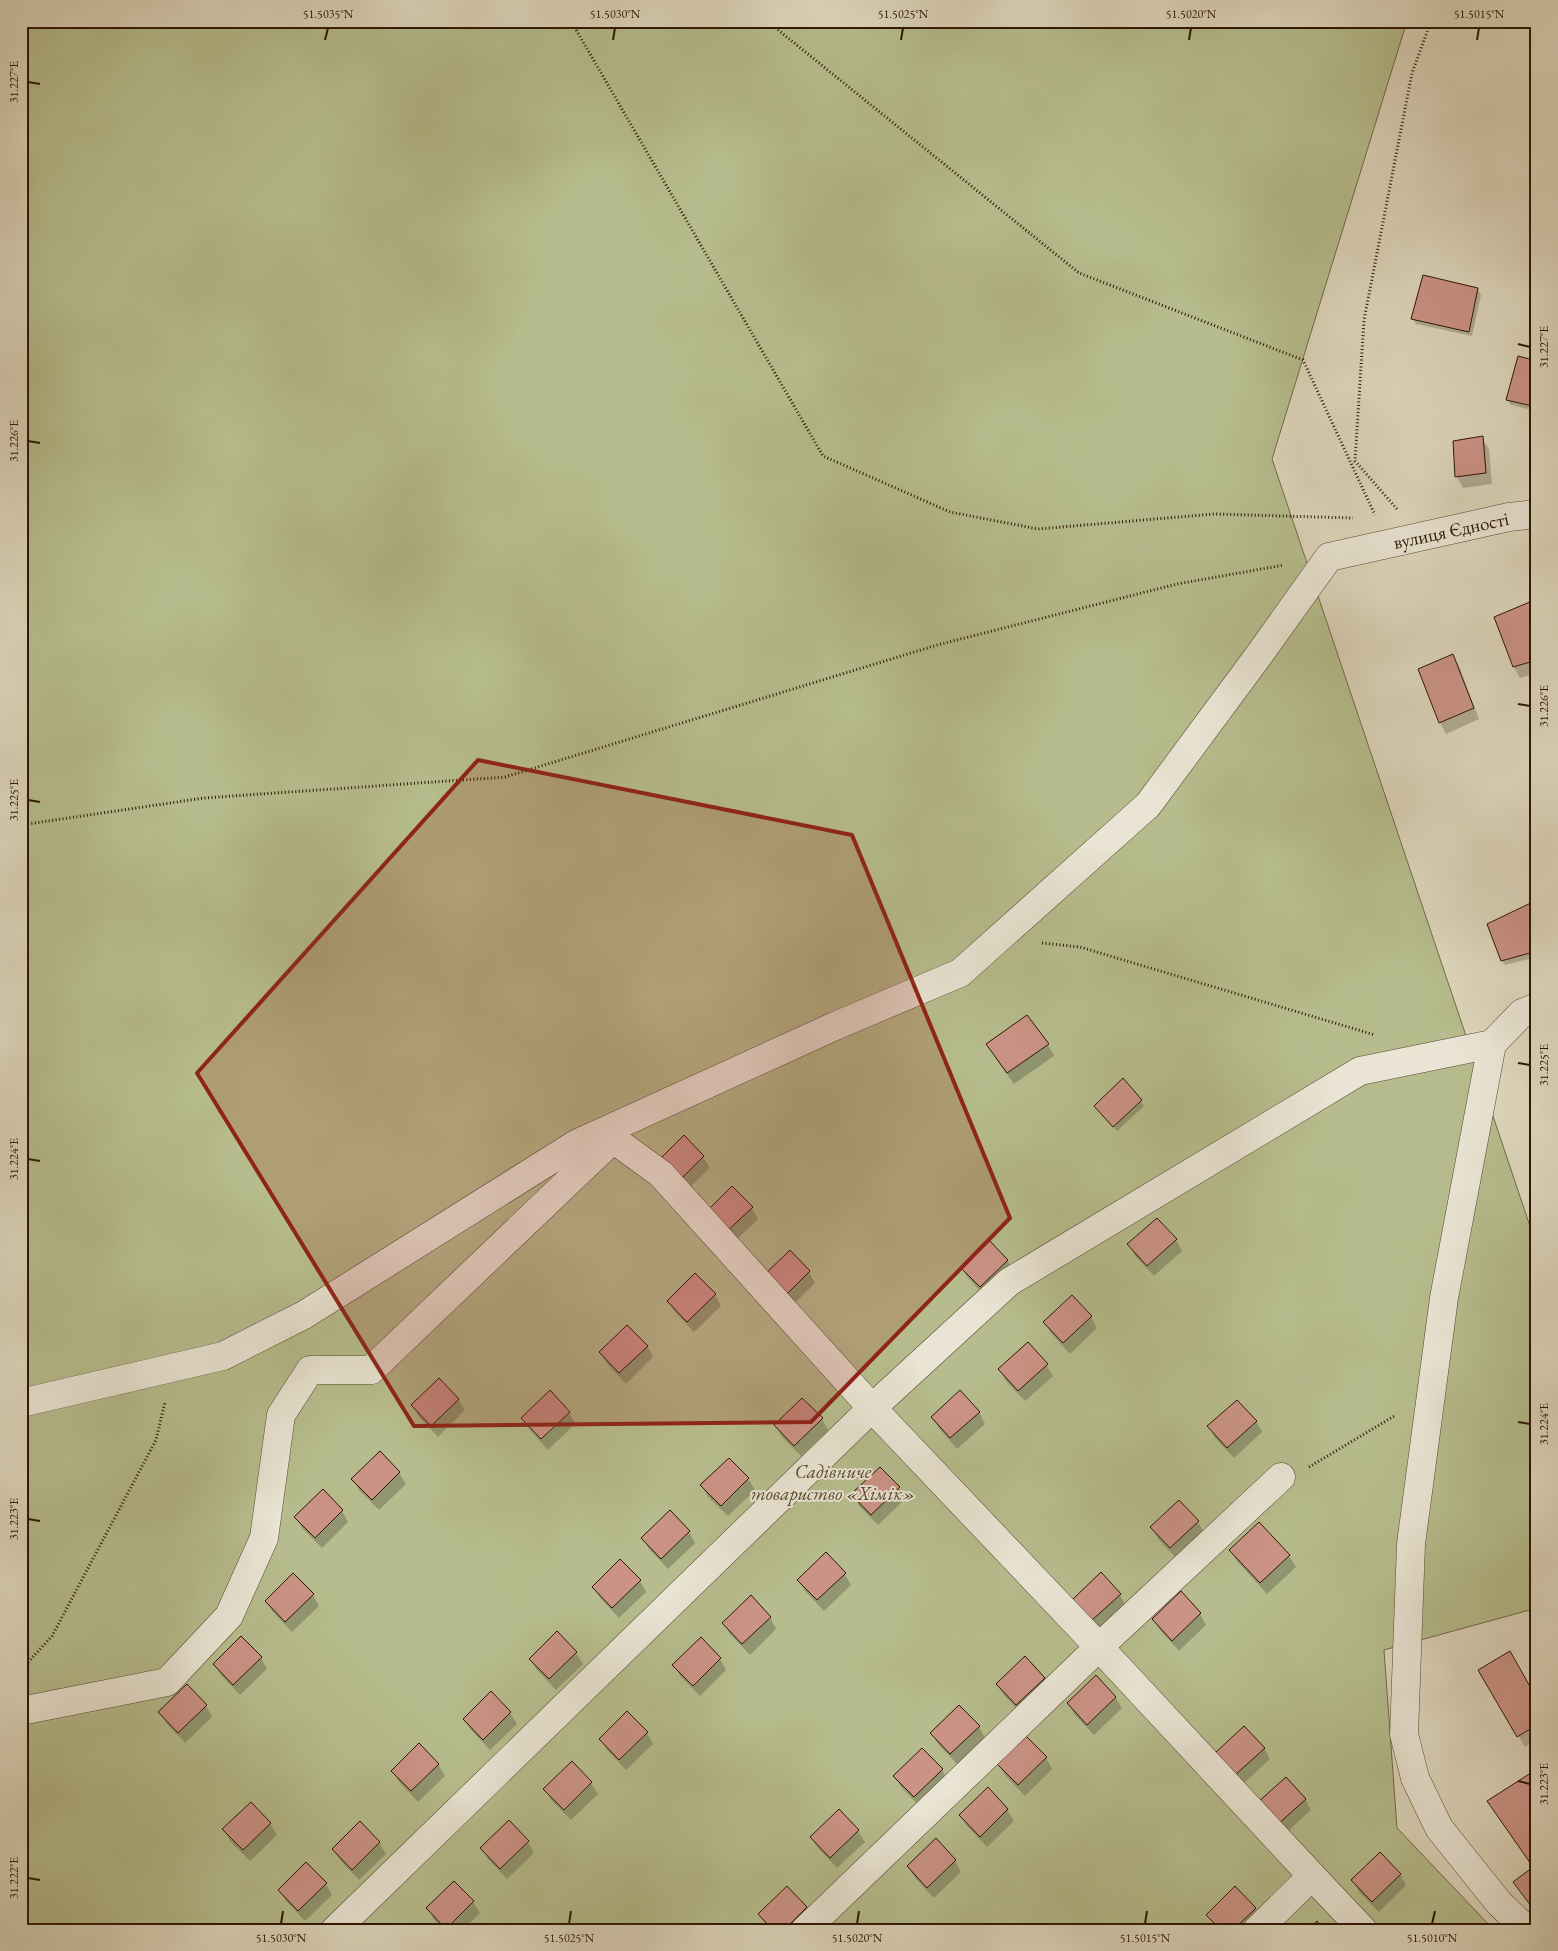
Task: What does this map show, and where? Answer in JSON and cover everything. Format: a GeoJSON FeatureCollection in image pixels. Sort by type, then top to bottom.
{"type":"FeatureCollection","features":[{"type":"Feature","properties":{"kind":"street","name":"вулиця Єдності"},"geometry":{"type":"LineString","coordinates":[[1329,557],[1509,517],[1537,514]]}},
{"type":"Feature","properties":{"kind":"street"},"geometry":{"type":"LineString","coordinates":[[21,1403],[223,1356],[304,1315],[576,1144],[826,1030],[960,973],[1148,805],[1329,557]]}},
{"type":"Feature","properties":{"kind":"street"},"geometry":{"type":"LineString","coordinates":[[1527,1930],[1499,1904],[1439,1828],[1416,1778],[1404,1734],[1411,1544],[1444,1298],[1492,1044],[1522,1013],[1537,1008]]}},
{"type":"Feature","properties":{"kind":"street"},"geometry":{"type":"LineString","coordinates":[[334,1930],[872,1408],[1009,1282],[1360,1071],[1492,1044]]}},
{"type":"Feature","properties":{"kind":"street"},"geometry":{"type":"LineString","coordinates":[[21,1711],[167,1682],[230,1616],[264,1538],[281,1414],[310,1370],[371,1370],[614,1139],[661,1174],[872,1408],[1099,1647],[1363,1930]]}},
{"type":"Feature","properties":{"kind":"street"},"geometry":{"type":"LineString","coordinates":[[805,1930],[1099,1647],[1281,1477]]}},
{"type":"Feature","properties":{"kind":"street"},"geometry":{"type":"LineString","coordinates":[[1257,1930],[1312,1876]]}},
{"type":"Feature","properties":{"kind":"path"},"geometry":{"type":"LineString","coordinates":[[571,21],[823,456],[950,512],[1038,529],[1214,514],[1345,516],[1362,520]]}},
{"type":"Feature","properties":{"kind":"path"},"geometry":{"type":"LineString","coordinates":[[767,21],[1079,273],[1303,360],[1379,522]]}},
{"type":"Feature","properties":{"kind":"path"},"geometry":{"type":"LineString","coordinates":[[1420,537],[1355,461],[1364,320],[1412,73],[1431,21]]}},
{"type":"Feature","properties":{"kind":"path"},"geometry":{"type":"LineString","coordinates":[[21,825],[204,798],[505,777],[937,644],[1177,584],[1329,557]]}},
{"type":"Feature","properties":{"kind":"path"},"geometry":{"type":"LineString","coordinates":[[999,939],[1080,948],[1384,1038]]}},
{"type":"Feature","properties":{"kind":"path"},"geometry":{"type":"LineString","coordinates":[[21,1670],[52,1636],[156,1440],[173,1368]]}},
{"type":"Feature","properties":{"kind":"path"},"geometry":{"type":"LineString","coordinates":[[1281,1477],[1290,1476],[1320,1462],[1397,1414],[1431,1398]]}},
{"type":"Feature","properties":{"kind":"highlighted area"},"geometry":{"type":"Polygon","coordinates":[[[478,760],[852,835],[1010,1218],[811,1422],[414,1426],[197,1073],[478,760]]]}},
{"type":"Feature","properties":{"kind":"green space","name":"Садівниче товариство «Хімік»"},"geometry":{"type":"Polygon","coordinates":[[[21,21],[1407,21],[1272,459],[1537,1247],[1537,1608],[1384,1650],[1397,1828],[1494,1930],[21,1930],[21,21]]]}},
{"type":"Feature","properties":{"kind":"building"},"geometry":{"type":"Polygon","coordinates":[[[1423,275],[1478,288],[1469,332],[1411,319],[1423,275]]]}},
{"type":"Feature","properties":{"kind":"building"},"geometry":{"type":"Polygon","coordinates":[[[1518,356],[1537,361],[1537,407],[1506,400],[1518,356]]]}},
{"type":"Feature","properties":{"kind":"building"},"geometry":{"type":"Polygon","coordinates":[[[1483,436],[1486,473],[1455,477],[1453,441],[1483,436]]]}},
{"type":"Feature","properties":{"kind":"building"},"geometry":{"type":"Polygon","coordinates":[[[1537,599],[1537,660],[1513,667],[1494,617],[1537,599]]]}},
{"type":"Feature","properties":{"kind":"building"},"geometry":{"type":"Polygon","coordinates":[[[1453,654],[1474,708],[1439,723],[1418,669],[1453,654]]]}},
{"type":"Feature","properties":{"kind":"building"},"geometry":{"type":"Polygon","coordinates":[[[1537,900],[1537,951],[1501,961],[1487,924],[1537,900]]]}},
{"type":"Feature","properties":{"kind":"building"},"geometry":{"type":"Polygon","coordinates":[[[1027,1015],[1049,1044],[1007,1073],[986,1044],[1027,1015]]]}},
{"type":"Feature","properties":{"kind":"building"},"geometry":{"type":"Polygon","coordinates":[[[1123,1078],[1142,1100],[1113,1127],[1094,1106],[1123,1078]]]}},
{"type":"Feature","properties":{"kind":"building"},"geometry":{"type":"Polygon","coordinates":[[[684,1135],[704,1156],[676,1184],[656,1163],[684,1135]]]}},
{"type":"Feature","properties":{"kind":"building"},"geometry":{"type":"Polygon","coordinates":[[[732,1186],[753,1207],[724,1234],[704,1214],[732,1186]]]}},
{"type":"Feature","properties":{"kind":"building"},"geometry":{"type":"Polygon","coordinates":[[[1157,1218],[1177,1239],[1147,1266],[1127,1244],[1157,1218]]]}},
{"type":"Feature","properties":{"kind":"building"},"geometry":{"type":"Polygon","coordinates":[[[988,1239],[1008,1260],[980,1287],[960,1267],[988,1239]]]}},
{"type":"Feature","properties":{"kind":"building"},"geometry":{"type":"Polygon","coordinates":[[[790,1250],[810,1271],[782,1299],[761,1278],[790,1250]]]}},
{"type":"Feature","properties":{"kind":"building"},"geometry":{"type":"Polygon","coordinates":[[[695,1273],[716,1294],[687,1322],[667,1301],[695,1273]]]}},
{"type":"Feature","properties":{"kind":"building"},"geometry":{"type":"Polygon","coordinates":[[[1072,1295],[1092,1316],[1063,1343],[1043,1322],[1072,1295]]]}},
{"type":"Feature","properties":{"kind":"building"},"geometry":{"type":"Polygon","coordinates":[[[627,1325],[648,1346],[619,1373],[599,1352],[627,1325]]]}},
{"type":"Feature","properties":{"kind":"building"},"geometry":{"type":"Polygon","coordinates":[[[1028,1342],[1048,1364],[1018,1391],[998,1369],[1028,1342]]]}},
{"type":"Feature","properties":{"kind":"building"},"geometry":{"type":"Polygon","coordinates":[[[439,1378],[459,1399],[431,1426],[411,1405],[439,1378]]]}},
{"type":"Feature","properties":{"kind":"building"},"geometry":{"type":"Polygon","coordinates":[[[550,1390],[570,1412],[541,1439],[521,1418],[550,1390]]]}},
{"type":"Feature","properties":{"kind":"building"},"geometry":{"type":"Polygon","coordinates":[[[960,1390],[980,1412],[950,1438],[931,1417],[960,1390]]]}},
{"type":"Feature","properties":{"kind":"building"},"geometry":{"type":"Polygon","coordinates":[[[802,1398],[823,1418],[794,1446],[774,1425],[802,1398]]]}},
{"type":"Feature","properties":{"kind":"building"},"geometry":{"type":"Polygon","coordinates":[[[1237,1400],[1257,1421],[1227,1448],[1207,1426],[1237,1400]]]}},
{"type":"Feature","properties":{"kind":"building"},"geometry":{"type":"Polygon","coordinates":[[[380,1451],[400,1472],[372,1500],[351,1479],[380,1451]]]}},
{"type":"Feature","properties":{"kind":"building"},"geometry":{"type":"Polygon","coordinates":[[[729,1458],[749,1478],[721,1506],[700,1485],[729,1458]]]}},
{"type":"Feature","properties":{"kind":"building"},"geometry":{"type":"Polygon","coordinates":[[[880,1467],[900,1487],[871,1515],[851,1494],[880,1467]]]}},
{"type":"Feature","properties":{"kind":"building"},"geometry":{"type":"Polygon","coordinates":[[[323,1489],[343,1510],[315,1538],[294,1517],[323,1489]]]}},
{"type":"Feature","properties":{"kind":"building"},"geometry":{"type":"Polygon","coordinates":[[[1179,1500],[1199,1521],[1170,1548],[1150,1527],[1179,1500]]]}},
{"type":"Feature","properties":{"kind":"building"},"geometry":{"type":"Polygon","coordinates":[[[670,1510],[690,1531],[661,1559],[641,1538],[670,1510]]]}},
{"type":"Feature","properties":{"kind":"building"},"geometry":{"type":"Polygon","coordinates":[[[1259,1522],[1290,1555],[1260,1583],[1229,1550],[1259,1522]]]}},
{"type":"Feature","properties":{"kind":"building"},"geometry":{"type":"Polygon","coordinates":[[[826,1552],[846,1573],[817,1600],[797,1580],[826,1552]]]}},
{"type":"Feature","properties":{"kind":"building"},"geometry":{"type":"Polygon","coordinates":[[[620,1559],[641,1580],[612,1608],[592,1587],[620,1559]]]}},
{"type":"Feature","properties":{"kind":"building"},"geometry":{"type":"Polygon","coordinates":[[[1101,1572],[1121,1594],[1091,1621],[1072,1600],[1101,1572]]]}},
{"type":"Feature","properties":{"kind":"building"},"geometry":{"type":"Polygon","coordinates":[[[293,1573],[314,1594],[285,1622],[265,1601],[293,1573]]]}},
{"type":"Feature","properties":{"kind":"building"},"geometry":{"type":"Polygon","coordinates":[[[1181,1591],[1201,1613],[1172,1641],[1152,1619],[1181,1591]]]}},
{"type":"Feature","properties":{"kind":"building"},"geometry":{"type":"Polygon","coordinates":[[[751,1595],[771,1617],[742,1644],[722,1623],[751,1595]]]}},
{"type":"Feature","properties":{"kind":"building"},"geometry":{"type":"Polygon","coordinates":[[[557,1631],[577,1652],[549,1679],[529,1659],[557,1631]]]}},
{"type":"Feature","properties":{"kind":"building"},"geometry":{"type":"Polygon","coordinates":[[[241,1636],[262,1657],[233,1685],[213,1664],[241,1636]]]}},
{"type":"Feature","properties":{"kind":"building"},"geometry":{"type":"Polygon","coordinates":[[[701,1637],[721,1658],[693,1686],[672,1665],[701,1637]]]}},
{"type":"Feature","properties":{"kind":"building"},"geometry":{"type":"Polygon","coordinates":[[[1510,1651],[1537,1699],[1537,1725],[1517,1737],[1478,1670],[1510,1651]]]}},
{"type":"Feature","properties":{"kind":"building"},"geometry":{"type":"Polygon","coordinates":[[[1025,1656],[1045,1678],[1016,1705],[996,1684],[1025,1656]]]}},
{"type":"Feature","properties":{"kind":"building"},"geometry":{"type":"Polygon","coordinates":[[[1096,1675],[1116,1697],[1087,1725],[1067,1703],[1096,1675]]]}},
{"type":"Feature","properties":{"kind":"building"},"geometry":{"type":"Polygon","coordinates":[[[187,1684],[207,1705],[178,1733],[158,1712],[187,1684]]]}},
{"type":"Feature","properties":{"kind":"building"},"geometry":{"type":"Polygon","coordinates":[[[491,1691],[511,1712],[483,1740],[463,1719],[491,1691]]]}},
{"type":"Feature","properties":{"kind":"building"},"geometry":{"type":"Polygon","coordinates":[[[959,1705],[980,1726],[950,1754],[930,1733],[959,1705]]]}},
{"type":"Feature","properties":{"kind":"building"},"geometry":{"type":"Polygon","coordinates":[[[627,1711],[648,1732],[619,1760],[599,1739],[627,1711]]]}},
{"type":"Feature","properties":{"kind":"building"},"geometry":{"type":"Polygon","coordinates":[[[1244,1726],[1265,1748],[1235,1775],[1215,1753],[1244,1726]]]}},
{"type":"Feature","properties":{"kind":"building"},"geometry":{"type":"Polygon","coordinates":[[[1026,1736],[1047,1757],[1018,1785],[997,1764],[1026,1736]]]}},
{"type":"Feature","properties":{"kind":"building"},"geometry":{"type":"Polygon","coordinates":[[[419,1743],[439,1764],[411,1791],[391,1771],[419,1743]]]}},
{"type":"Feature","properties":{"kind":"building"},"geometry":{"type":"Polygon","coordinates":[[[922,1748],[943,1769],[914,1797],[893,1776],[922,1748]]]}},
{"type":"Feature","properties":{"kind":"building"},"geometry":{"type":"Polygon","coordinates":[[[572,1761],[592,1782],[564,1810],[543,1789],[572,1761]]]}},
{"type":"Feature","properties":{"kind":"building"},"geometry":{"type":"Polygon","coordinates":[[[1537,1769],[1537,1914],[1513,1882],[1533,1867],[1487,1801],[1537,1769]]]}},
{"type":"Feature","properties":{"kind":"building"},"geometry":{"type":"Polygon","coordinates":[[[1286,1777],[1306,1799],[1276,1826],[1256,1804],[1286,1777]]]}},
{"type":"Feature","properties":{"kind":"building"},"geometry":{"type":"Polygon","coordinates":[[[988,1787],[1008,1809],[980,1837],[959,1815],[988,1787]]]}},
{"type":"Feature","properties":{"kind":"building"},"geometry":{"type":"Polygon","coordinates":[[[251,1802],[271,1823],[243,1850],[222,1829],[251,1802]]]}},
{"type":"Feature","properties":{"kind":"building"},"geometry":{"type":"Polygon","coordinates":[[[839,1809],[859,1830],[830,1858],[810,1837],[839,1809]]]}},
{"type":"Feature","properties":{"kind":"building"},"geometry":{"type":"Polygon","coordinates":[[[509,1820],[529,1841],[500,1869],[480,1848],[509,1820]]]}},
{"type":"Feature","properties":{"kind":"building"},"geometry":{"type":"Polygon","coordinates":[[[360,1821],[380,1842],[352,1870],[332,1849],[360,1821]]]}},
{"type":"Feature","properties":{"kind":"building"},"geometry":{"type":"Polygon","coordinates":[[[936,1838],[956,1860],[927,1888],[907,1866],[936,1838]]]}},
{"type":"Feature","properties":{"kind":"building"},"geometry":{"type":"Polygon","coordinates":[[[1380,1852],[1401,1874],[1372,1902],[1351,1880],[1380,1852]]]}},
{"type":"Feature","properties":{"kind":"building"},"geometry":{"type":"Polygon","coordinates":[[[306,1862],[327,1883],[298,1911],[278,1890],[306,1862]]]}},
{"type":"Feature","properties":{"kind":"building"},"geometry":{"type":"Polygon","coordinates":[[[454,1881],[474,1901],[446,1929],[426,1908],[454,1881]]]}},
{"type":"Feature","properties":{"kind":"building"},"geometry":{"type":"Polygon","coordinates":[[[787,1886],[807,1907],[784,1930],[773,1930],[758,1914],[787,1886]]]}},
{"type":"Feature","properties":{"kind":"building"},"geometry":{"type":"Polygon","coordinates":[[[1235,1886],[1256,1908],[1233,1930],[1221,1930],[1206,1915],[1235,1886]]]}},
{"type":"Feature","properties":{"kind":"building"},"geometry":{"type":"Polygon","coordinates":[[[1317,1921],[1325,1930],[1308,1930],[1317,1921]]]}}]}
